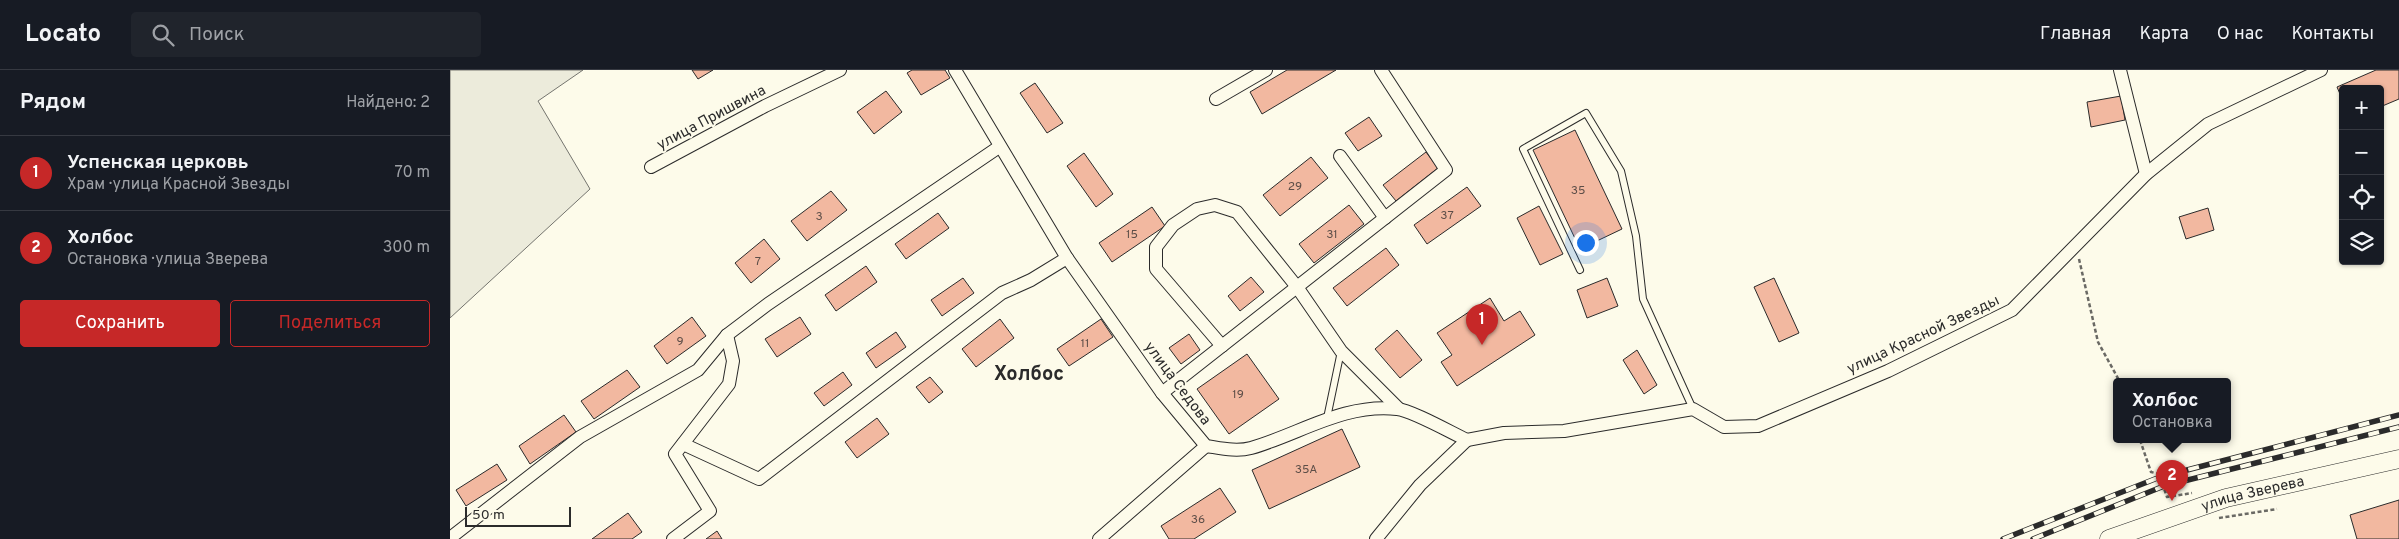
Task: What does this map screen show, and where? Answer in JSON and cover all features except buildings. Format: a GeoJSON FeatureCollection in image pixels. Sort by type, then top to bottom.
{"type":"FeatureCollection","features":[{"type":"Feature","properties":{"kind":"main road","name":"улица Зверева"},"geometry":{"type":"LineString","coordinates":[[2109,539],[2226,498],[2399,459]]}},
{"type":"Feature","properties":{"kind":"street","name":"улица Пришвина"},"geometry":{"type":"LineString","coordinates":[[652,167],[765,106],[840,70]]}},
{"type":"Feature","properties":{"kind":"street","name":"улица Седова"},"geometry":{"type":"LineString","coordinates":[[955,70],[999,147],[1067,258],[1162,393],[1206,446],[1228,450],[1250,449],[1326,418],[1372,409],[1399,409],[1467,440]]}},
{"type":"Feature","properties":{"kind":"street"},"geometry":{"type":"LineString","coordinates":[[1216,99],[1266,70]]}},
{"type":"Feature","properties":{"kind":"street"},"geometry":{"type":"LineString","coordinates":[[1162,393],[1446,170],[1381,70]]}},
{"type":"Feature","properties":{"kind":"street"},"geometry":{"type":"LineString","coordinates":[[2120,70],[2146,174]]}},
{"type":"Feature","properties":{"kind":"street","name":"улица Красной Звезды"},"geometry":{"type":"LineString","coordinates":[[1693,409],[1724,427],[1758,426],[1879,375],[2012,310],[2146,174],[2208,124],[2322,70]]}},
{"type":"Feature","properties":{"kind":"street"},"geometry":{"type":"LineString","coordinates":[[450,538],[580,437],[698,370],[726,335],[768,304],[999,147]]}},
{"type":"Feature","properties":{"kind":"street"},"geometry":{"type":"LineString","coordinates":[[1340,156],[1385,218]]}},
{"type":"Feature","properties":{"kind":"street"},"geometry":{"type":"LineString","coordinates":[[1222,346],[1156,269],[1156,247],[1173,225],[1197,209],[1215,205],[1237,212],[1298,287],[1341,351],[1399,409]]}},
{"type":"Feature","properties":{"kind":"street"},"geometry":{"type":"LineString","coordinates":[[683,444],[759,479],[1002,293],[1031,280],[1067,258]]}},
{"type":"Feature","properties":{"kind":"street"},"geometry":{"type":"LineString","coordinates":[[673,539],[710,511],[675,454],[730,384],[733,361],[726,335]]}},
{"type":"Feature","properties":{"kind":"street"},"geometry":{"type":"LineString","coordinates":[[1376,539],[1420,485],[1467,440],[1504,433],[1564,431],[1693,409]]}},
{"type":"Feature","properties":{"kind":"street"},"geometry":{"type":"LineString","coordinates":[[1099,539],[1206,446]]}},
{"type":"Feature","properties":{"kind":"lane"},"geometry":{"type":"LineString","coordinates":[[1580,270],[1524,149],[1586,113],[1621,171],[1636,236],[1643,299],[1693,409]]}},
{"type":"Feature","properties":{"kind":"lane"},"geometry":{"type":"LineString","coordinates":[[1326,418],[1341,351]]}},
{"type":"Feature","properties":{"kind":"path"},"geometry":{"type":"LineString","coordinates":[[2076,245],[2098,342],[2118,378]]}},
{"type":"Feature","properties":{"kind":"shaded area"},"geometry":{"type":"Polygon","coordinates":[[[450,70],[583,70],[538,101],[590,189],[450,318],[450,70]]]}},
{"type":"Feature","properties":{"kind":"railway"},"geometry":{"type":"LineString","coordinates":[[2003,539],[2160,477],[2399,415]]}},
{"type":"Feature","properties":{"kind":"railway"},"geometry":{"type":"LineString","coordinates":[[2033,539],[2164,486],[2399,427]]}},
{"type":"Feature","properties":{"kind":"place","name":"Успенская церковь"},"geometry":{"type":"Point","coordinates":[1482,345]}},
{"type":"Feature","properties":{"kind":"place","name":"Холбос"},"geometry":{"type":"Point","coordinates":[2172,501]}},
{"type":"Feature","properties":{"kind":"district","name":"Холбос"},"geometry":{"type":"Point","coordinates":[1029,373]}}]}
